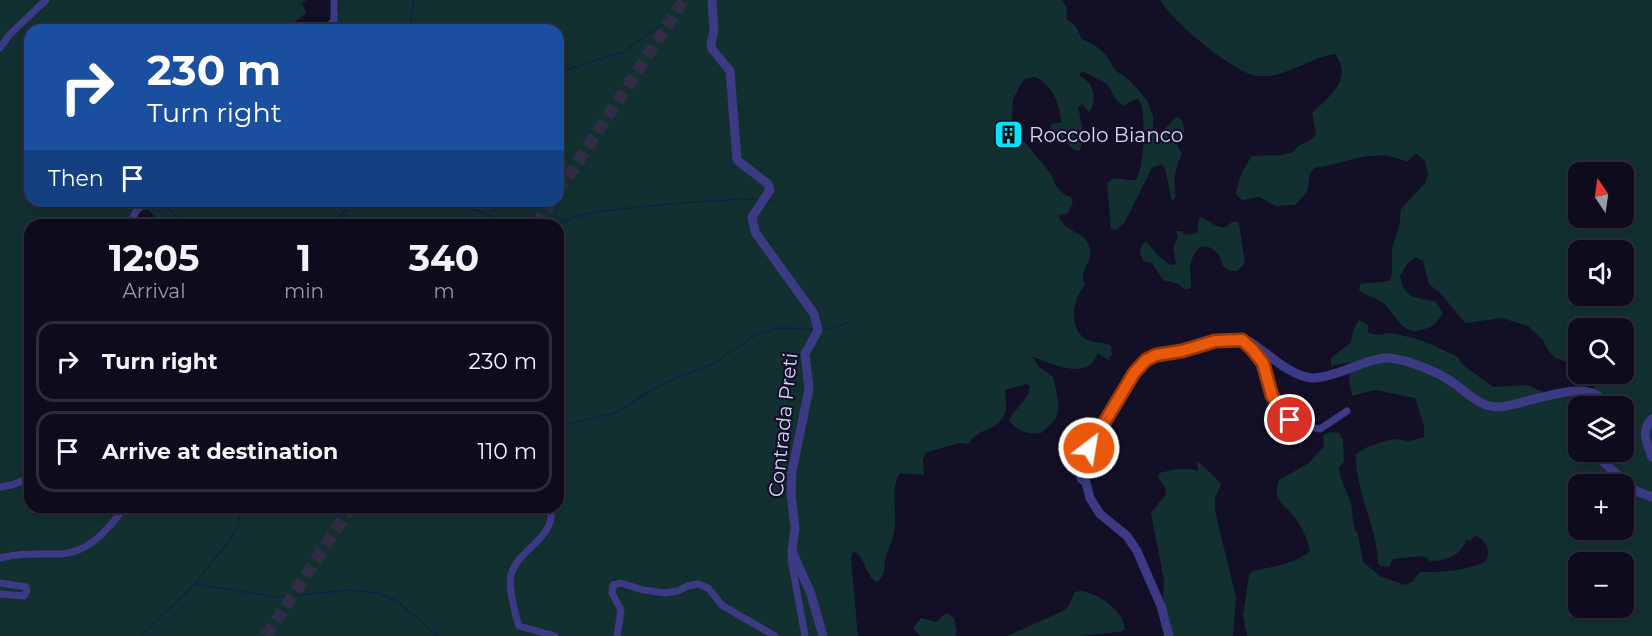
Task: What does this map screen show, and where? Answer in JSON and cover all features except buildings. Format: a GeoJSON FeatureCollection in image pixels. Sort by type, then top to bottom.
{"type":"FeatureCollection","features":[{"type":"Feature","properties":{"kind":"street"},"geometry":{"type":"LineString","coordinates":[[0,48],[10,34],[46,0]]}},
{"type":"Feature","properties":{"kind":"street"},"geometry":{"type":"LineString","coordinates":[[330,24],[334,20],[334,0]]}},
{"type":"Feature","properties":{"kind":"street","name":"Contrada Preti"},"geometry":{"type":"LineString","coordinates":[[712,0],[714,31],[711,43],[712,49],[730,71],[737,160],[768,184],[770,190],[752,217],[755,232],[814,314],[817,328],[805,354],[809,389],[792,471],[791,493],[795,528],[791,559],[805,636]]}},
{"type":"Feature","properties":{"kind":"street"},"geometry":{"type":"LineString","coordinates":[[1169,636],[1161,606],[1137,551],[1127,536],[1096,509],[1085,483],[1085,462],[1092,441],[1143,363],[1156,355],[1182,351],[1215,341],[1242,340],[1249,341],[1289,370],[1312,378],[1386,358],[1405,361],[1450,380],[1488,406],[1510,406],[1570,391],[1590,391],[1598,396]]}},
{"type":"Feature","properties":{"kind":"street"},"geometry":{"type":"LineString","coordinates":[[1242,340],[1263,363],[1272,396],[1290,420],[1300,426],[1320,429],[1347,411]]}},
{"type":"Feature","properties":{"kind":"street"},"geometry":{"type":"LineString","coordinates":[[1652,419],[1645,431],[1652,457]]}},
{"type":"Feature","properties":{"kind":"street"},"geometry":{"type":"LineString","coordinates":[[1601,462],[1636,491],[1652,497]]}},
{"type":"Feature","properties":{"kind":"street"},"geometry":{"type":"LineString","coordinates":[[1079,469],[1080,479],[1085,483]]}},
{"type":"Feature","properties":{"kind":"street"},"geometry":{"type":"LineString","coordinates":[[0,487],[24,480]]}},
{"type":"Feature","properties":{"kind":"street"},"geometry":{"type":"LineString","coordinates":[[0,558],[22,554],[59,555],[72,552],[100,538],[120,513]]}},
{"type":"Feature","properties":{"kind":"street"},"geometry":{"type":"LineString","coordinates":[[551,513],[549,526],[540,539],[528,548],[516,565],[511,575],[510,585],[519,626],[555,636]]}},
{"type":"Feature","properties":{"kind":"street"},"geometry":{"type":"LineString","coordinates":[[792,551],[811,594],[823,636]]}},
{"type":"Feature","properties":{"kind":"street"},"geometry":{"type":"LineString","coordinates":[[0,583],[21,585],[26,587],[27,591],[24,596],[0,594]]}},
{"type":"Feature","properties":{"kind":"street"},"geometry":{"type":"LineString","coordinates":[[617,636],[621,610],[612,593],[613,585],[621,584],[666,593],[698,584],[708,588],[723,606],[775,636]]}},
{"type":"Feature","properties":{"kind":"green space"},"geometry":{"type":"Polygon","coordinates":[[[0,0],[307,0],[302,3],[306,13],[292,24],[24,24],[24,207],[564,207],[564,24],[330,24],[339,8],[332,0],[1062,0],[1067,8],[1066,19],[1075,25],[1082,39],[1106,55],[1115,70],[1129,80],[1147,100],[1153,116],[1153,133],[1157,136],[1160,134],[1177,117],[1182,120],[1183,136],[1177,145],[1182,154],[1175,175],[1176,197],[1172,201],[1162,164],[1152,168],[1125,222],[1116,230],[1111,229],[1107,184],[1116,178],[1136,180],[1139,174],[1143,143],[1141,104],[1138,99],[1123,106],[1107,84],[1082,71],[1079,75],[1090,85],[1094,101],[1089,112],[1082,104],[1078,107],[1082,141],[1079,151],[1074,150],[1052,134],[1050,129],[1051,124],[1062,122],[1051,90],[1035,77],[1024,79],[1013,99],[1012,120],[1019,135],[1051,174],[1056,186],[1071,197],[1073,203],[1067,214],[1058,215],[1066,226],[1086,240],[1090,250],[1090,258],[1083,275],[1085,285],[1075,304],[1076,326],[1079,333],[1087,340],[1111,346],[1112,355],[1108,360],[1098,353],[1093,362],[1078,369],[1059,366],[1033,357],[1038,366],[1053,377],[1058,400],[1056,417],[1041,433],[1023,431],[1009,420],[1027,396],[1030,386],[1026,384],[1005,390],[1006,407],[1000,422],[978,434],[969,444],[960,443],[927,452],[923,459],[924,475],[900,473],[894,495],[894,533],[884,572],[877,582],[869,575],[861,557],[853,552],[851,559],[858,636],[0,636],[0,0]]]}},
{"type":"Feature","properties":{"kind":"green space"},"geometry":{"type":"Polygon","coordinates":[[[1160,0],[1652,0],[1652,636],[1247,636],[1243,615],[1249,575],[1253,571],[1290,562],[1310,551],[1299,524],[1279,501],[1277,487],[1279,480],[1309,463],[1324,446],[1323,435],[1331,432],[1339,433],[1343,440],[1344,462],[1339,467],[1340,476],[1351,503],[1354,527],[1358,535],[1363,562],[1380,576],[1405,585],[1412,582],[1420,572],[1462,569],[1486,561],[1487,546],[1476,535],[1470,541],[1467,539],[1457,554],[1442,560],[1430,561],[1423,556],[1393,559],[1389,567],[1380,566],[1378,563],[1374,536],[1359,481],[1356,454],[1385,441],[1395,439],[1409,441],[1424,437],[1424,425],[1415,398],[1375,390],[1352,396],[1349,379],[1352,362],[1331,366],[1331,358],[1351,342],[1353,330],[1359,320],[1368,325],[1368,333],[1379,335],[1390,333],[1414,338],[1458,357],[1463,365],[1493,387],[1527,385],[1548,394],[1594,388],[1593,384],[1634,384],[1634,318],[1568,318],[1568,363],[1555,358],[1543,340],[1528,326],[1502,318],[1465,323],[1442,295],[1429,284],[1423,261],[1416,257],[1407,264],[1400,276],[1404,289],[1416,298],[1435,301],[1443,313],[1434,324],[1426,329],[1409,330],[1383,303],[1359,290],[1360,284],[1389,281],[1392,275],[1392,248],[1399,227],[1401,209],[1425,183],[1428,174],[1425,161],[1416,153],[1407,162],[1383,156],[1360,158],[1314,168],[1310,174],[1307,192],[1295,205],[1276,206],[1259,197],[1242,200],[1236,195],[1238,184],[1252,156],[1282,155],[1293,152],[1298,146],[1316,135],[1312,113],[1337,87],[1342,72],[1340,63],[1335,54],[1275,75],[1252,75],[1215,53],[1177,20],[1160,0]]]}},
{"type":"Feature","properties":{"kind":"green space"},"geometry":{"type":"Polygon","coordinates":[[[1199,217],[1222,227],[1235,221],[1239,224],[1245,263],[1237,271],[1230,271],[1224,267],[1216,251],[1206,247],[1200,248],[1192,259],[1190,289],[1184,289],[1179,284],[1163,280],[1152,263],[1143,261],[1140,248],[1146,241],[1157,255],[1170,265],[1176,264],[1173,247],[1178,237],[1176,231],[1182,231],[1186,235],[1197,233],[1199,217]]]}},
{"type":"Feature","properties":{"kind":"green space"},"geometry":{"type":"Polygon","coordinates":[[[1197,461],[1221,485],[1215,498],[1215,511],[1236,597],[1233,636],[1173,636],[1163,598],[1164,581],[1151,513],[1166,494],[1165,487],[1158,478],[1159,473],[1183,469],[1198,471],[1197,461]]]}},
{"type":"Feature","properties":{"kind":"green space"},"geometry":{"type":"Polygon","coordinates":[[[1081,591],[1095,595],[1109,604],[1124,622],[1125,629],[1119,632],[1079,636],[1007,636],[1063,611],[1068,607],[1075,592],[1081,591]]]}},
{"type":"Feature","properties":{"kind":"green space"},"geometry":{"type":"Polygon","coordinates":[[[946,613],[954,618],[957,632],[955,636],[920,636],[913,628],[921,618],[936,622],[946,613]]]}},
{"type":"Feature","properties":{"kind":"waterway"},"geometry":{"type":"LineString","coordinates":[[410,24],[414,0]]}},
{"type":"Feature","properties":{"kind":"waterway"},"geometry":{"type":"LineString","coordinates":[[564,71],[623,52],[669,19]]}},
{"type":"Feature","properties":{"kind":"waterway"},"geometry":{"type":"LineString","coordinates":[[564,221],[610,210],[757,199]]}},
{"type":"Feature","properties":{"kind":"waterway"},"geometry":{"type":"LineString","coordinates":[[768,200],[776,200]]}},
{"type":"Feature","properties":{"kind":"waterway"},"geometry":{"type":"LineString","coordinates":[[167,207],[179,219]]}},
{"type":"Feature","properties":{"kind":"waterway"},"geometry":{"type":"LineString","coordinates":[[336,219],[350,207]]}},
{"type":"Feature","properties":{"kind":"waterway"},"geometry":{"type":"LineString","coordinates":[[468,207],[499,219]]}},
{"type":"Feature","properties":{"kind":"waterway"},"geometry":{"type":"LineString","coordinates":[[823,330],[851,322]]}},
{"type":"Feature","properties":{"kind":"waterway"},"geometry":{"type":"LineString","coordinates":[[564,425],[615,413],[662,384],[714,363],[759,333],[779,328],[815,329]]}},
{"type":"Feature","properties":{"kind":"waterway"},"geometry":{"type":"LineString","coordinates":[[141,636],[195,584],[232,537],[238,525],[240,513]]}},
{"type":"Feature","properties":{"kind":"waterway"},"geometry":{"type":"LineString","coordinates":[[195,584],[277,597],[350,590],[378,593],[397,601],[438,636]]}},
{"type":"Feature","properties":{"kind":"tunnel"},"geometry":{"type":"LineString","coordinates":[[564,183],[684,0]]}},
{"type":"Feature","properties":{"kind":"tunnel"},"geometry":{"type":"LineString","coordinates":[[540,219],[548,207]]}},
{"type":"Feature","properties":{"kind":"tunnel"},"geometry":{"type":"LineString","coordinates":[[266,636],[347,513]]}},
{"type":"Feature","properties":{"kind":"place","name":"Roccolo Bianco"},"geometry":{"type":"Point","coordinates":[1008,135]}},
{"type":"Feature","properties":{"kind":"route"},"geometry":{"type":"LineString","coordinates":[[1089,448],[1134,373],[1146,360],[1156,355],[1182,351],[1215,341],[1242,340],[1252,349],[1263,363],[1272,396],[1290,420]]}}]}
